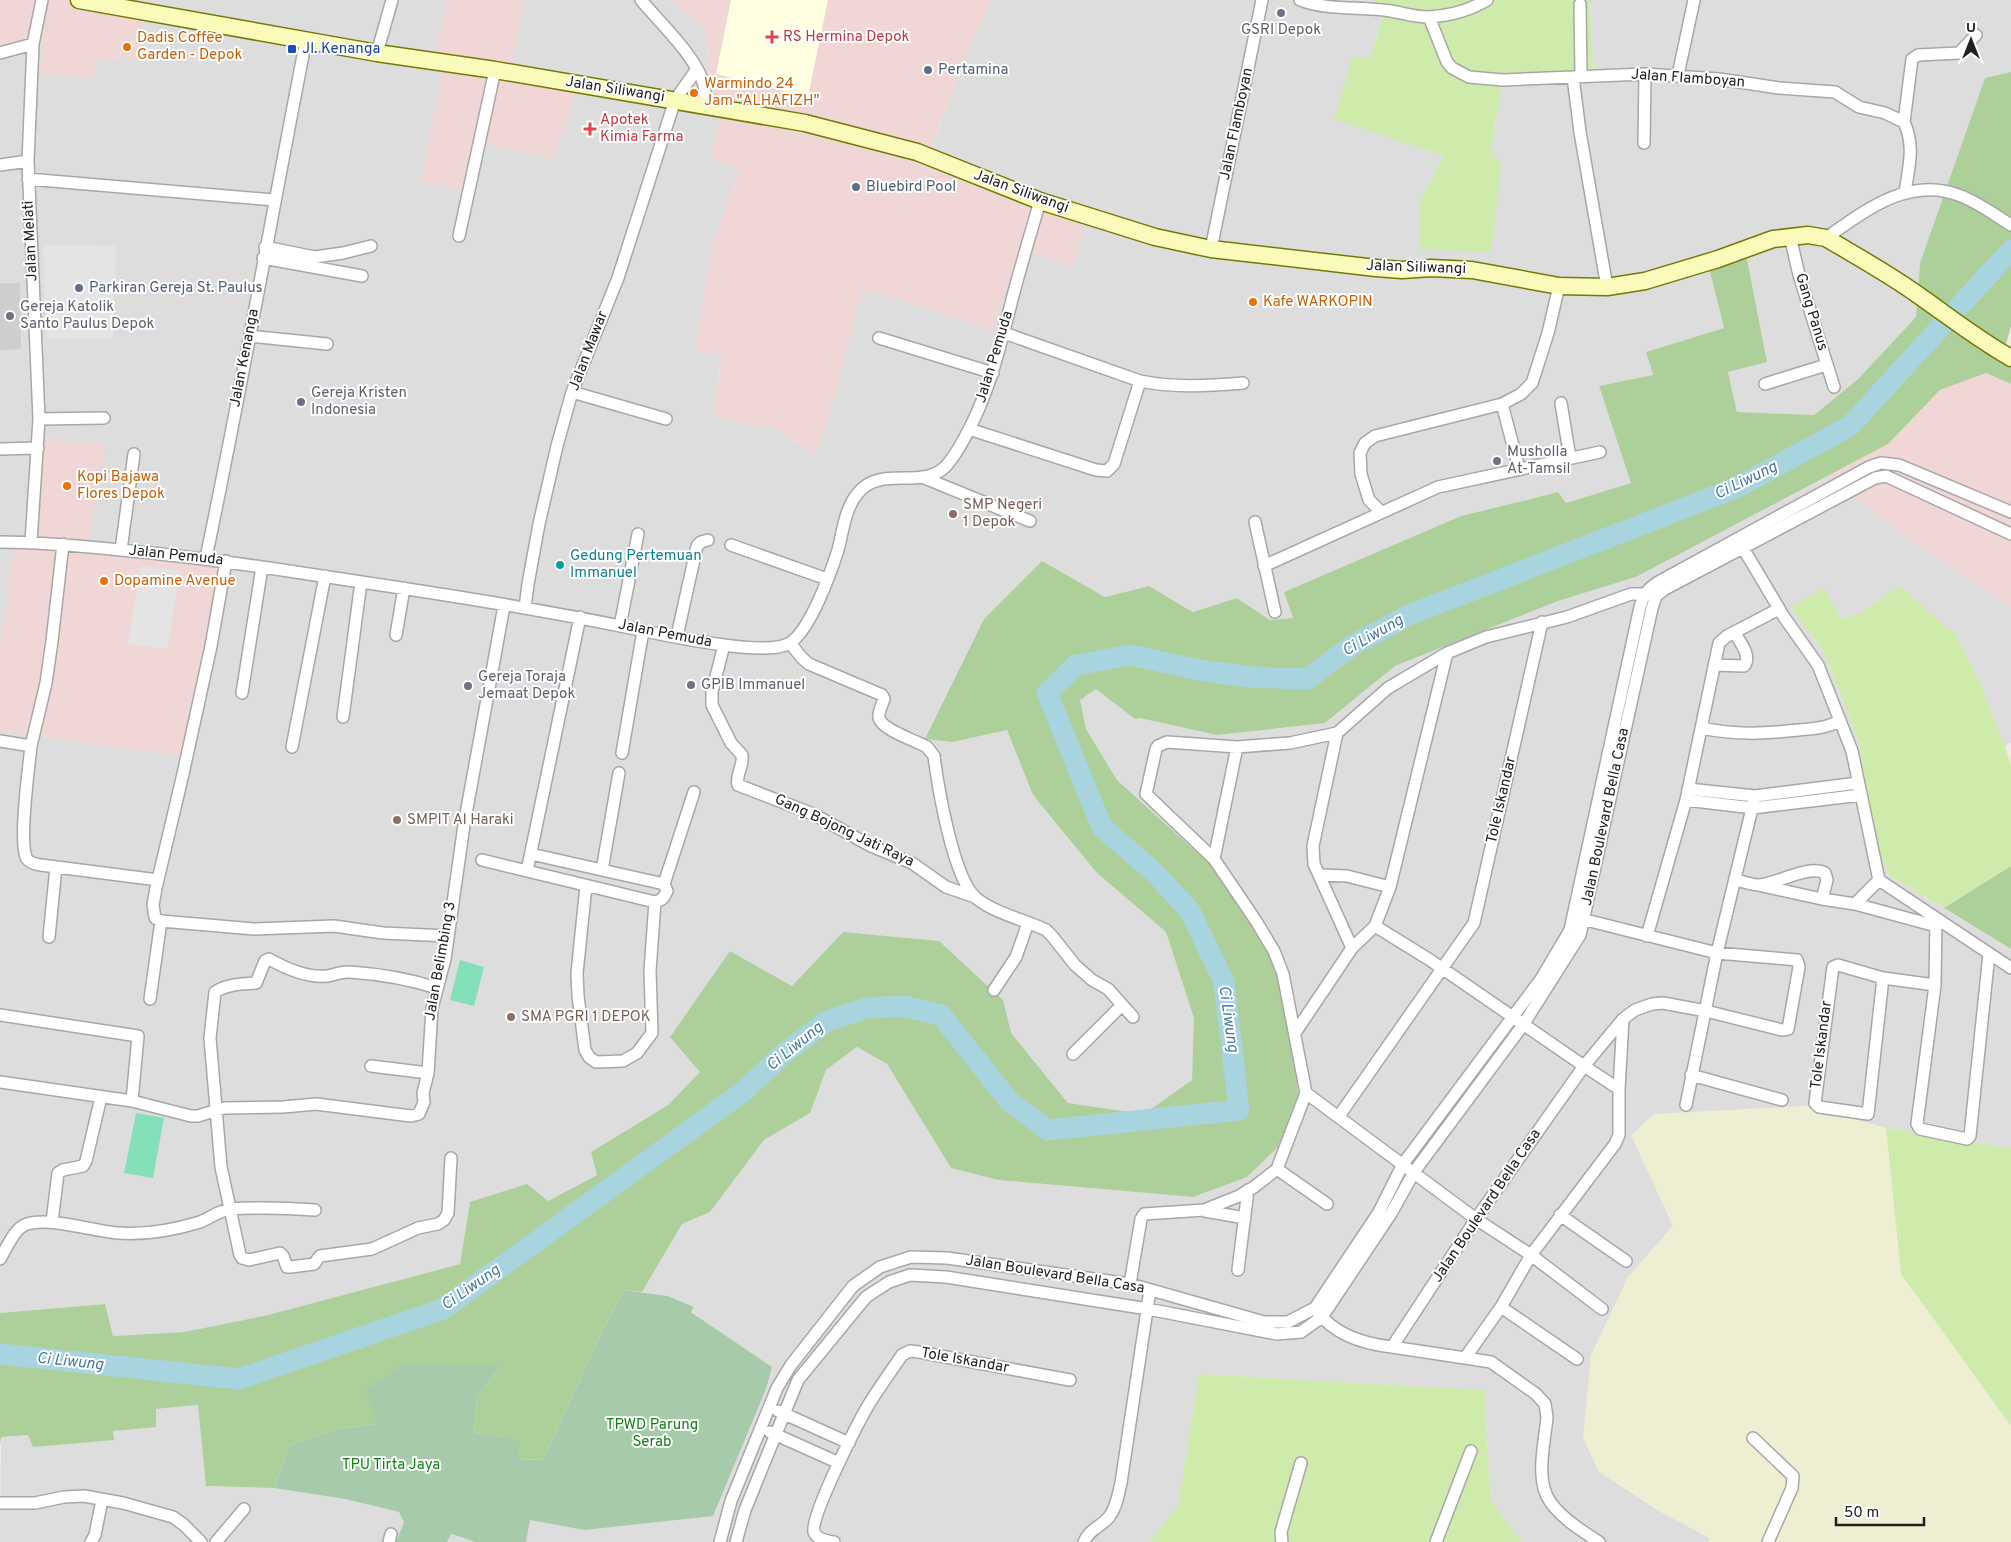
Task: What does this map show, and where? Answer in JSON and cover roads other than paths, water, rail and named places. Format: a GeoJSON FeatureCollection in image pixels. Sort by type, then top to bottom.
{"type":"FeatureCollection","features":[{"type":"Feature","properties":{"kind":"main road","name":"Jalan Siliwangi"},"geometry":{"type":"LineString","coordinates":[[79,0],[377,53],[704,104],[805,123],[917,152],[1040,201],[1155,237],[1211,249],[1376,268],[1472,270],[1559,286],[1607,287],[1645,281],[1718,259],[1773,239],[1790,236],[1826,238],[1920,295],[1985,343],[2011,358]]}},
{"type":"Feature","properties":{"kind":"street","name":"Jalan Melati"},"geometry":{"type":"LineString","coordinates":[[31,542],[39,419],[34,237],[28,161],[33,44],[42,0]]}},
{"type":"Feature","properties":{"kind":"street"},"geometry":{"type":"LineString","coordinates":[[377,53],[392,0]]}},
{"type":"Feature","properties":{"kind":"street"},"geometry":{"type":"LineString","coordinates":[[641,0],[678,42],[696,70],[704,85],[704,104]]}},
{"type":"Feature","properties":{"kind":"street","name":"Jalan Flamboyan"},"geometry":{"type":"LineString","coordinates":[[1211,249],[1262,0]]}},
{"type":"Feature","properties":{"kind":"street"},"geometry":{"type":"LineString","coordinates":[[1300,0],[1327,6],[1390,10],[1429,17],[1476,6],[1487,0]]}},
{"type":"Feature","properties":{"kind":"street"},"geometry":{"type":"LineString","coordinates":[[1678,76],[1694,0]]}},
{"type":"Feature","properties":{"kind":"street"},"geometry":{"type":"LineString","coordinates":[[1580,4],[1577,76],[1580,132],[1607,287]]}},
{"type":"Feature","properties":{"kind":"street","name":"Jalan Flamboyan"},"geometry":{"type":"LineString","coordinates":[[1429,17],[1447,62],[1464,76],[1503,80],[1645,74],[1719,79],[1780,88],[1835,92],[1859,107],[1885,113],[1904,122]]}},
{"type":"Feature","properties":{"kind":"street"},"geometry":{"type":"LineString","coordinates":[[1905,192],[1910,154],[1910,136],[1904,122],[1912,59],[1918,55],[1959,53],[1976,36]]}},
{"type":"Feature","properties":{"kind":"street","name":"Jalan Kenanga"},"geometry":{"type":"LineString","coordinates":[[206,558],[306,40]]}},
{"type":"Feature","properties":{"kind":"street"},"geometry":{"type":"LineString","coordinates":[[0,52],[33,44]]}},
{"type":"Feature","properties":{"kind":"street"},"geometry":{"type":"LineString","coordinates":[[459,236],[495,70]]}},
{"type":"Feature","properties":{"kind":"street","name":"Jalan Mawar"},"geometry":{"type":"LineString","coordinates":[[526,608],[528,584],[539,524],[572,392],[618,278],[675,100],[696,70]]}},
{"type":"Feature","properties":{"kind":"street"},"geometry":{"type":"LineString","coordinates":[[1644,143],[1645,74]]}},
{"type":"Feature","properties":{"kind":"street"},"geometry":{"type":"LineString","coordinates":[[0,165],[28,161]]}},
{"type":"Feature","properties":{"kind":"street"},"geometry":{"type":"LineString","coordinates":[[28,179],[274,200]]}},
{"type":"Feature","properties":{"kind":"street"},"geometry":{"type":"LineString","coordinates":[[1826,238],[1861,214],[1905,192],[1922,189],[1941,190],[1962,196],[2011,225]]}},
{"type":"Feature","properties":{"kind":"street","name":"Jalan Pemuda"},"geometry":{"type":"LineString","coordinates":[[0,542],[63,544],[206,558],[580,617],[724,646],[773,647],[790,643],[809,619],[827,579],[838,550],[845,519],[856,494],[864,486],[882,478],[922,477],[933,474],[945,467],[970,429],[993,373],[1040,201]]}},
{"type":"Feature","properties":{"kind":"street","name":"Gang Panus"},"geometry":{"type":"LineString","coordinates":[[1790,236],[1799,275],[1834,387]]}},
{"type":"Feature","properties":{"kind":"street"},"geometry":{"type":"LineString","coordinates":[[264,253],[315,257],[371,246]]}},
{"type":"Feature","properties":{"kind":"street"},"geometry":{"type":"LineString","coordinates":[[264,253],[362,276]]}},
{"type":"Feature","properties":{"kind":"street"},"geometry":{"type":"LineString","coordinates":[[1381,512],[1369,500],[1361,474],[1360,453],[1365,443],[1375,436],[1502,404],[1521,394],[1532,383],[1548,333],[1559,286]]}},
{"type":"Feature","properties":{"kind":"street"},"geometry":{"type":"LineString","coordinates":[[1004,333],[1140,381],[1179,386],[1243,383]]}},
{"type":"Feature","properties":{"kind":"street"},"geometry":{"type":"LineString","coordinates":[[250,336],[327,344]]}},
{"type":"Feature","properties":{"kind":"street"},"geometry":{"type":"LineString","coordinates":[[879,338],[993,373]]}},
{"type":"Feature","properties":{"kind":"street"},"geometry":{"type":"LineString","coordinates":[[1765,384],[1826,365]]}},
{"type":"Feature","properties":{"kind":"street"},"geometry":{"type":"LineString","coordinates":[[970,429],[1096,470],[1107,471],[1114,464],[1140,381]]}},
{"type":"Feature","properties":{"kind":"street"},"geometry":{"type":"LineString","coordinates":[[572,392],[666,419]]}},
{"type":"Feature","properties":{"kind":"street"},"geometry":{"type":"LineString","coordinates":[[1561,403],[1570,458]]}},
{"type":"Feature","properties":{"kind":"street"},"geometry":{"type":"LineString","coordinates":[[1502,404],[1519,468]]}},
{"type":"Feature","properties":{"kind":"street"},"geometry":{"type":"LineString","coordinates":[[39,419],[104,418]]}},
{"type":"Feature","properties":{"kind":"street"},"geometry":{"type":"LineString","coordinates":[[0,449],[38,448]]}},
{"type":"Feature","properties":{"kind":"street"},"geometry":{"type":"LineString","coordinates":[[1264,566],[1438,487],[1600,452]]}},
{"type":"Feature","properties":{"kind":"street"},"geometry":{"type":"LineString","coordinates":[[121,550],[134,454]]}},
{"type":"Feature","properties":{"kind":"street"},"geometry":{"type":"LineString","coordinates":[[1740,544],[1869,467],[1881,463],[1899,465],[2011,512]]}},
{"type":"Feature","properties":{"kind":"street"},"geometry":{"type":"LineString","coordinates":[[1869,467],[1874,478]]}},
{"type":"Feature","properties":{"kind":"street"},"geometry":{"type":"LineString","coordinates":[[1204,1210],[1239,1196],[1277,1169],[1306,1093],[1283,974],[1274,951],[1214,859],[1146,794],[1153,754],[1158,746],[1167,742],[1237,747],[1290,743],[1337,733],[1388,688],[1447,653],[1486,637],[1567,617],[1631,594],[1651,595],[1653,585],[1874,478],[1886,476],[2011,534]]}},
{"type":"Feature","properties":{"kind":"street"},"geometry":{"type":"LineString","coordinates":[[922,477],[1030,521]]}},
{"type":"Feature","properties":{"kind":"street"},"geometry":{"type":"LineString","coordinates":[[1956,509],[1964,492]]}},
{"type":"Feature","properties":{"kind":"street"},"geometry":{"type":"LineString","coordinates":[[1255,522],[1275,612]]}},
{"type":"Feature","properties":{"kind":"street"},"geometry":{"type":"LineString","coordinates":[[620,626],[638,534]]}},
{"type":"Feature","properties":{"kind":"street"},"geometry":{"type":"LineString","coordinates":[[677,636],[696,546],[708,540]]}},
{"type":"Feature","properties":{"kind":"street"},"geometry":{"type":"LineString","coordinates":[[63,544],[50,658],[31,746],[25,812],[25,854],[31,864],[158,880]]}},
{"type":"Feature","properties":{"kind":"street"},"geometry":{"type":"LineString","coordinates":[[1740,544],[1779,609],[1818,665],[1852,751],[1879,880],[1936,923],[2011,968]]}},
{"type":"Feature","properties":{"kind":"street"},"geometry":{"type":"LineString","coordinates":[[731,545],[827,579]]}},
{"type":"Feature","properties":{"kind":"street"},"geometry":{"type":"LineString","coordinates":[[226,561],[211,646],[158,880],[153,911],[155,918],[161,921],[254,929],[334,926],[383,933],[448,936]]}},
{"type":"Feature","properties":{"kind":"street"},"geometry":{"type":"LineString","coordinates":[[242,693],[262,567]]}},
{"type":"Feature","properties":{"kind":"street"},"geometry":{"type":"LineString","coordinates":[[292,746],[325,576]]}},
{"type":"Feature","properties":{"kind":"street"},"geometry":{"type":"LineString","coordinates":[[343,717],[361,582]]}},
{"type":"Feature","properties":{"kind":"street"},"geometry":{"type":"LineString","coordinates":[[396,635],[404,588]]}},
{"type":"Feature","properties":{"kind":"street","name":"Jalan Boulevard Bella Casa"},"geometry":{"type":"LineString","coordinates":[[736,1542],[745,1510],[798,1380],[866,1298],[889,1282],[910,1275],[946,1277],[1148,1309],[1277,1334],[1301,1332],[1319,1313],[1392,1212],[1414,1172],[1523,1025],[1580,935],[1578,918],[1640,607],[1651,595]]}},
{"type":"Feature","properties":{"kind":"street","name":"Jalan Belimbing 3"},"geometry":{"type":"LineString","coordinates":[[0,1082],[132,1100],[192,1116],[198,1116],[216,1109],[316,1104],[414,1116],[419,1114],[423,1108],[428,1072],[430,1023],[443,968],[464,825],[504,606]]}},
{"type":"Feature","properties":{"kind":"street"},"geometry":{"type":"LineString","coordinates":[[1647,936],[1687,795],[1719,643],[1734,632],[1779,609]]}},
{"type":"Feature","properties":{"kind":"street"},"geometry":{"type":"LineString","coordinates":[[527,871],[580,617]]}},
{"type":"Feature","properties":{"kind":"street","name":"Tole Iskandar"},"geometry":{"type":"LineString","coordinates":[[1339,1116],[1474,923],[1542,622]]}},
{"type":"Feature","properties":{"kind":"street"},"geometry":{"type":"LineString","coordinates":[[622,752],[643,631]]}},
{"type":"Feature","properties":{"kind":"street"},"geometry":{"type":"LineString","coordinates":[[1714,665],[1739,667],[1744,666],[1747,662],[1748,658],[1734,632]]}},
{"type":"Feature","properties":{"kind":"street"},"geometry":{"type":"LineString","coordinates":[[790,643],[809,664],[882,695],[884,701],[879,716],[880,722],[931,751],[934,756],[940,797],[950,838],[961,870],[975,897]]}},
{"type":"Feature","properties":{"kind":"street","name":"Gang Bojong Jati Raya"},"geometry":{"type":"LineString","coordinates":[[724,646],[712,692],[712,705],[731,744],[742,755],[737,778],[738,785],[813,814],[872,846],[912,863],[946,887],[975,897],[994,909],[1046,930],[1075,965],[1092,980],[1108,989],[1133,1017]]}},
{"type":"Feature","properties":{"kind":"street"},"geometry":{"type":"LineString","coordinates":[[1295,1033],[1352,948],[1375,926],[1390,887],[1447,653]]}},
{"type":"Feature","properties":{"kind":"street"},"geometry":{"type":"LineString","coordinates":[[1701,728],[1750,735],[1814,729],[1831,726],[1839,721]]}},
{"type":"Feature","properties":{"kind":"street"},"geometry":{"type":"LineString","coordinates":[[1337,733],[1313,846],[1314,864],[1352,948]]}},
{"type":"Feature","properties":{"kind":"street"},"geometry":{"type":"LineString","coordinates":[[0,741],[31,746]]}},
{"type":"Feature","properties":{"kind":"street"},"geometry":{"type":"LineString","coordinates":[[1214,859],[1237,747]]}},
{"type":"Feature","properties":{"kind":"street"},"geometry":{"type":"LineString","coordinates":[[602,870],[619,773]]}},
{"type":"Feature","properties":{"kind":"street"},"geometry":{"type":"LineString","coordinates":[[1687,795],[1755,796],[1858,783]]}},
{"type":"Feature","properties":{"kind":"street"},"geometry":{"type":"LineString","coordinates":[[482,860],[655,902],[664,898],[667,891],[664,884],[694,792]]}},
{"type":"Feature","properties":{"kind":"street"},"geometry":{"type":"LineString","coordinates":[[1687,795],[1753,808],[1861,795]]}},
{"type":"Feature","properties":{"kind":"street"},"geometry":{"type":"LineString","coordinates":[[1686,1105],[1717,953],[1755,796]]}},
{"type":"Feature","properties":{"kind":"street"},"geometry":{"type":"LineString","coordinates":[[531,854],[664,884]]}},
{"type":"Feature","properties":{"kind":"street"},"geometry":{"type":"LineString","coordinates":[[49,937],[56,867]]}},
{"type":"Feature","properties":{"kind":"street"},"geometry":{"type":"LineString","coordinates":[[1758,885],[1808,872],[1822,871],[1826,873],[1827,880],[1822,899]]}},
{"type":"Feature","properties":{"kind":"street"},"geometry":{"type":"LineString","coordinates":[[1320,875],[1347,876],[1390,887]]}},
{"type":"Feature","properties":{"kind":"street"},"geometry":{"type":"LineString","coordinates":[[1735,880],[1822,899],[1855,904],[1936,923]]}},
{"type":"Feature","properties":{"kind":"street"},"geometry":{"type":"LineString","coordinates":[[1855,904],[1879,880]]}},
{"type":"Feature","properties":{"kind":"street"},"geometry":{"type":"LineString","coordinates":[[586,886],[578,973],[578,996],[585,1050],[589,1058],[596,1062],[613,1062],[630,1058],[637,1053],[652,1034],[650,971],[655,902]]}},
{"type":"Feature","properties":{"kind":"street"},"geometry":{"type":"LineString","coordinates":[[1578,918],[1717,953],[1797,960],[1799,967],[1788,1029],[1782,1030],[1706,1011],[1658,1003],[1644,1006],[1623,1019],[1584,1066]]}},
{"type":"Feature","properties":{"kind":"street","name":"Jalan Boulevard Bella Casa"},"geometry":{"type":"LineString","coordinates":[[720,1542],[731,1501],[777,1388],[791,1366],[853,1286],[880,1268],[911,1257],[947,1258],[1130,1284],[1264,1322],[1288,1322],[1319,1313],[1379,1212],[1404,1164],[1541,979],[1578,918]]}},
{"type":"Feature","properties":{"kind":"street"},"geometry":{"type":"LineString","coordinates":[[150,999],[161,921]]}},
{"type":"Feature","properties":{"kind":"street"},"geometry":{"type":"LineString","coordinates":[[994,990],[1016,957],[1028,923]]}},
{"type":"Feature","properties":{"kind":"street"},"geometry":{"type":"LineString","coordinates":[[1936,923],[1935,985],[1918,1127],[1967,1139],[1971,1132],[1989,954]]}},
{"type":"Feature","properties":{"kind":"street"},"geometry":{"type":"LineString","coordinates":[[1375,926],[1619,1089]]}},
{"type":"Feature","properties":{"kind":"street"},"geometry":{"type":"LineString","coordinates":[[437,988],[418,982],[348,972],[325,976],[303,973],[287,970],[269,960],[266,961],[256,983],[230,986],[215,992],[210,1038],[221,1167],[242,1258],[249,1260],[280,1253],[284,1256],[287,1267],[314,1264],[318,1257],[372,1249],[418,1228],[438,1224],[444,1220],[448,1206],[451,1158]]}},
{"type":"Feature","properties":{"kind":"street","name":"Tole Iskandar"},"geometry":{"type":"LineString","coordinates":[[1883,978],[1868,1114],[1819,1108],[1815,1103],[1833,967],[1838,965],[1883,978],[1935,985]]}},
{"type":"Feature","properties":{"kind":"street"},"geometry":{"type":"LineString","coordinates":[[1072,1054],[1122,1004]]}},
{"type":"Feature","properties":{"kind":"street"},"geometry":{"type":"LineString","coordinates":[[0,1015],[138,1036],[132,1100]]}},
{"type":"Feature","properties":{"kind":"street"},"geometry":{"type":"LineString","coordinates":[[1465,1358],[1500,1307],[1531,1255],[1615,1144],[1619,1135],[1619,1089],[1623,1019]]}},
{"type":"Feature","properties":{"kind":"street"},"geometry":{"type":"LineString","coordinates":[[371,1066],[428,1072]]}},
{"type":"Feature","properties":{"kind":"street","name":"Jalan Boulevard Bella Casa"},"geometry":{"type":"LineString","coordinates":[[1392,1347],[1476,1219],[1584,1066]]}},
{"type":"Feature","properties":{"kind":"street"},"geometry":{"type":"LineString","coordinates":[[1691,1075],[1782,1100]]}},
{"type":"Feature","properties":{"kind":"street"},"geometry":{"type":"LineString","coordinates":[[1306,1093],[1476,1219],[1531,1255],[1602,1309]]}},
{"type":"Feature","properties":{"kind":"street"},"geometry":{"type":"LineString","coordinates":[[52,1222],[58,1173],[62,1170],[80,1168],[86,1161],[101,1097]]}},
{"type":"Feature","properties":{"kind":"street"},"geometry":{"type":"LineString","coordinates":[[1277,1169],[1327,1204]]}},
{"type":"Feature","properties":{"kind":"street"},"geometry":{"type":"LineString","coordinates":[[1238,1270],[1248,1190]]}},
{"type":"Feature","properties":{"kind":"street"},"geometry":{"type":"LineString","coordinates":[[0,1259],[18,1230],[25,1225],[52,1222],[131,1234],[181,1228],[231,1209],[294,1208],[315,1210]]}},
{"type":"Feature","properties":{"kind":"street"},"geometry":{"type":"LineString","coordinates":[[1130,1284],[1141,1219],[1144,1214],[1204,1210],[1245,1218]]}},
{"type":"Feature","properties":{"kind":"street"},"geometry":{"type":"LineString","coordinates":[[1560,1215],[1626,1261]]}},
{"type":"Feature","properties":{"kind":"street"},"geometry":{"type":"LineString","coordinates":[[1084,1542],[1091,1531],[1108,1519],[1116,1502],[1121,1483],[1150,1290]]}},
{"type":"Feature","properties":{"kind":"street"},"geometry":{"type":"LineString","coordinates":[[1500,1307],[1577,1359]]}},
{"type":"Feature","properties":{"kind":"street"},"geometry":{"type":"LineString","coordinates":[[1319,1313],[1348,1336],[1369,1343],[1491,1362],[1542,1400],[1548,1417],[1542,1466],[1547,1497],[1560,1513],[1598,1542]]}},
{"type":"Feature","properties":{"kind":"street","name":"Tole Iskandar"},"geometry":{"type":"LineString","coordinates":[[839,1463],[866,1409],[902,1355],[910,1351],[1070,1380]]}},
{"type":"Feature","properties":{"kind":"street"},"geometry":{"type":"LineString","coordinates":[[770,1407],[850,1443]]}},
{"type":"Feature","properties":{"kind":"street"},"geometry":{"type":"LineString","coordinates":[[761,1428],[839,1463],[815,1519],[814,1526],[814,1533],[818,1537],[834,1542]]}},
{"type":"Feature","properties":{"kind":"street"},"geometry":{"type":"LineString","coordinates":[[1753,1438],[1793,1476],[1792,1488],[1768,1542]]}},
{"type":"Feature","properties":{"kind":"street"},"geometry":{"type":"LineString","coordinates":[[1436,1542],[1471,1451]]}},
{"type":"Feature","properties":{"kind":"street"},"geometry":{"type":"LineString","coordinates":[[1282,1542],[1280,1532],[1301,1463]]}},
{"type":"Feature","properties":{"kind":"street"},"geometry":{"type":"LineString","coordinates":[[0,1503],[36,1503],[75,1496],[123,1503],[173,1517],[200,1542]]}},
{"type":"Feature","properties":{"kind":"street"},"geometry":{"type":"LineString","coordinates":[[91,1542],[95,1535],[102,1500]]}},
{"type":"Feature","properties":{"kind":"street"},"geometry":{"type":"LineString","coordinates":[[216,1542],[244,1509]]}},
{"type":"Feature","properties":{"kind":"waterway","name":"Ci Liwung"},"geometry":{"type":"LineString","coordinates":[[0,1354],[239,1379],[443,1309],[744,1091],[783,1054],[827,1021],[867,1008],[903,1006],[941,1015],[1010,1102],[1048,1130],[1239,1110],[1224,982],[1190,911],[1154,872],[1102,827],[1047,693],[1076,665],[1131,655],[1199,670],[1250,677],[1307,679],[1353,645],[1409,615],[1738,487],[1850,426],[2011,250]]}},
{"type":"Feature","properties":{"kind":"place","name":"GSRI Depok"},"geometry":{"type":"Point","coordinates":[1281,13]}},
{"type":"Feature","properties":{"kind":"place","name":"RS Hermina Depok"},"geometry":{"type":"Point","coordinates":[772,37]}},
{"type":"Feature","properties":{"kind":"place","name":"Dadis Coffee Garden - Depok"},"geometry":{"type":"Point","coordinates":[127,47]}},
{"type":"Feature","properties":{"kind":"place","name":"Jl. Kenanga"},"geometry":{"type":"Point","coordinates":[292,49]}},
{"type":"Feature","properties":{"kind":"place","name":"Pertamina"},"geometry":{"type":"Point","coordinates":[928,70]}},
{"type":"Feature","properties":{"kind":"place","name":"Warmindo 24 Jam \"ALHAFIZH\""},"geometry":{"type":"Point","coordinates":[694,93]}},
{"type":"Feature","properties":{"kind":"place","name":"Apotek Kimia Farma"},"geometry":{"type":"Point","coordinates":[590,129]}},
{"type":"Feature","properties":{"kind":"place","name":"Bluebird Pool"},"geometry":{"type":"Point","coordinates":[856,187]}},
{"type":"Feature","properties":{"kind":"place","name":"Parkiran Gereja St. Paulus"},"geometry":{"type":"Point","coordinates":[79,288]}},
{"type":"Feature","properties":{"kind":"place","name":"Kafe WARKOPIN"},"geometry":{"type":"Point","coordinates":[1253,302]}},
{"type":"Feature","properties":{"kind":"place","name":"Gereja Katolik Santo Paulus Depok"},"geometry":{"type":"Point","coordinates":[10,316]}},
{"type":"Feature","properties":{"kind":"place","name":"Gereja Kristen Indonesia"},"geometry":{"type":"Point","coordinates":[301,402]}},
{"type":"Feature","properties":{"kind":"place","name":"Musholla At-Tamsil"},"geometry":{"type":"Point","coordinates":[1497,461]}},
{"type":"Feature","properties":{"kind":"place","name":"Kopi Bajawa Flores Depok"},"geometry":{"type":"Point","coordinates":[67,486]}},
{"type":"Feature","properties":{"kind":"place","name":"SMP Negeri 1 Depok"},"geometry":{"type":"Point","coordinates":[953,514]}},
{"type":"Feature","properties":{"kind":"place","name":"Gedung Pertemuan Immanuel"},"geometry":{"type":"Point","coordinates":[560,565]}},
{"type":"Feature","properties":{"kind":"place","name":"Dopamine Avenue"},"geometry":{"type":"Point","coordinates":[104,581]}},
{"type":"Feature","properties":{"kind":"place","name":"GPIB Immanuel"},"geometry":{"type":"Point","coordinates":[691,685]}},
{"type":"Feature","properties":{"kind":"place","name":"Gereja Toraja Jemaat Depok"},"geometry":{"type":"Point","coordinates":[468,686]}},
{"type":"Feature","properties":{"kind":"place","name":"SMPIT Al Haraki"},"geometry":{"type":"Point","coordinates":[397,820]}},
{"type":"Feature","properties":{"kind":"place","name":"SMA PGRI 1 DEPOK"},"geometry":{"type":"Point","coordinates":[511,1017]}},
{"type":"Feature","properties":{"kind":"park label","name":"TPWD Parung Serab"},"geometry":{"type":"Point","coordinates":[652,1434]}},
{"type":"Feature","properties":{"kind":"park label","name":"TPU Tirta Jaya"},"geometry":{"type":"Point","coordinates":[391,1465]}}]}
